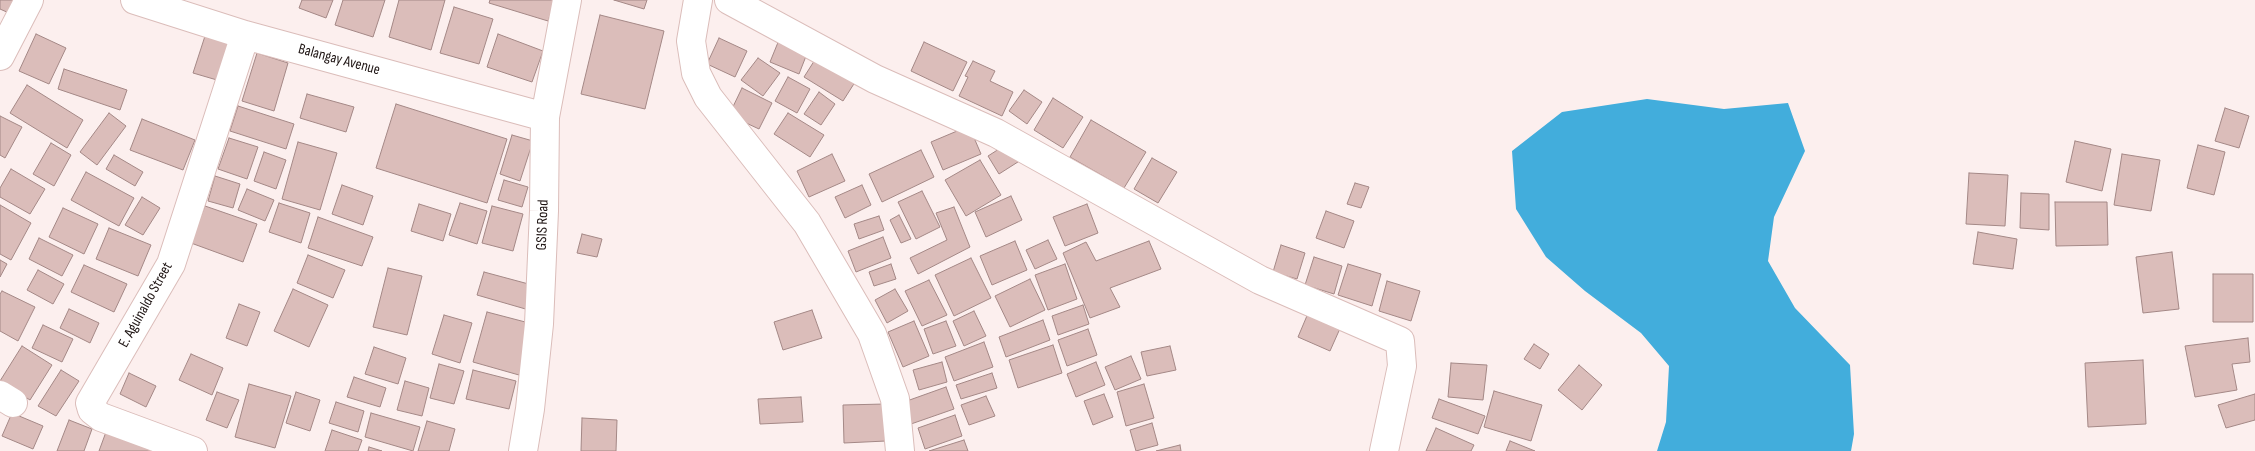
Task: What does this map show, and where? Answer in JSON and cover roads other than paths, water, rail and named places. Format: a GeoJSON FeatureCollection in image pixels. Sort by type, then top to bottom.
{"type":"FeatureCollection","features":[{"type":"Feature","properties":{"kind":"street"},"geometry":{"type":"LineString","coordinates":[[0,56],[29,0]]}},
{"type":"Feature","properties":{"kind":"street","name":"Balangay Avenue"},"geometry":{"type":"LineString","coordinates":[[135,0],[246,35],[545,117]]}},
{"type":"Feature","properties":{"kind":"street","name":"GSIS Road"},"geometry":{"type":"LineString","coordinates":[[523,451],[530,409],[539,324],[544,211],[545,117],[567,0]]}},
{"type":"Feature","properties":{"kind":"street"},"geometry":{"type":"LineString","coordinates":[[698,0],[691,41],[696,73],[708,97],[807,223],[872,334],[894,399],[900,451]]}},
{"type":"Feature","properties":{"kind":"street"},"geometry":{"type":"LineString","coordinates":[[729,0],[875,79],[996,133],[1260,280],[1400,341],[1402,366],[1384,451]]}},
{"type":"Feature","properties":{"kind":"street","name":"E. Aguinaldo Street"},"geometry":{"type":"LineString","coordinates":[[193,451],[101,417],[92,410],[90,403],[171,264],[246,35]]}},
{"type":"Feature","properties":{"kind":"water"},"geometry":{"type":"Polygon","coordinates":[[[1647,99],[1724,109],[1788,103],[1805,151],[1774,217],[1768,261],[1795,308],[1850,365],[1854,434],[1851,451],[1657,451],[1666,422],[1669,366],[1641,333],[1585,291],[1546,257],[1516,209],[1512,151],[1562,112],[1647,99]]]}}]}
